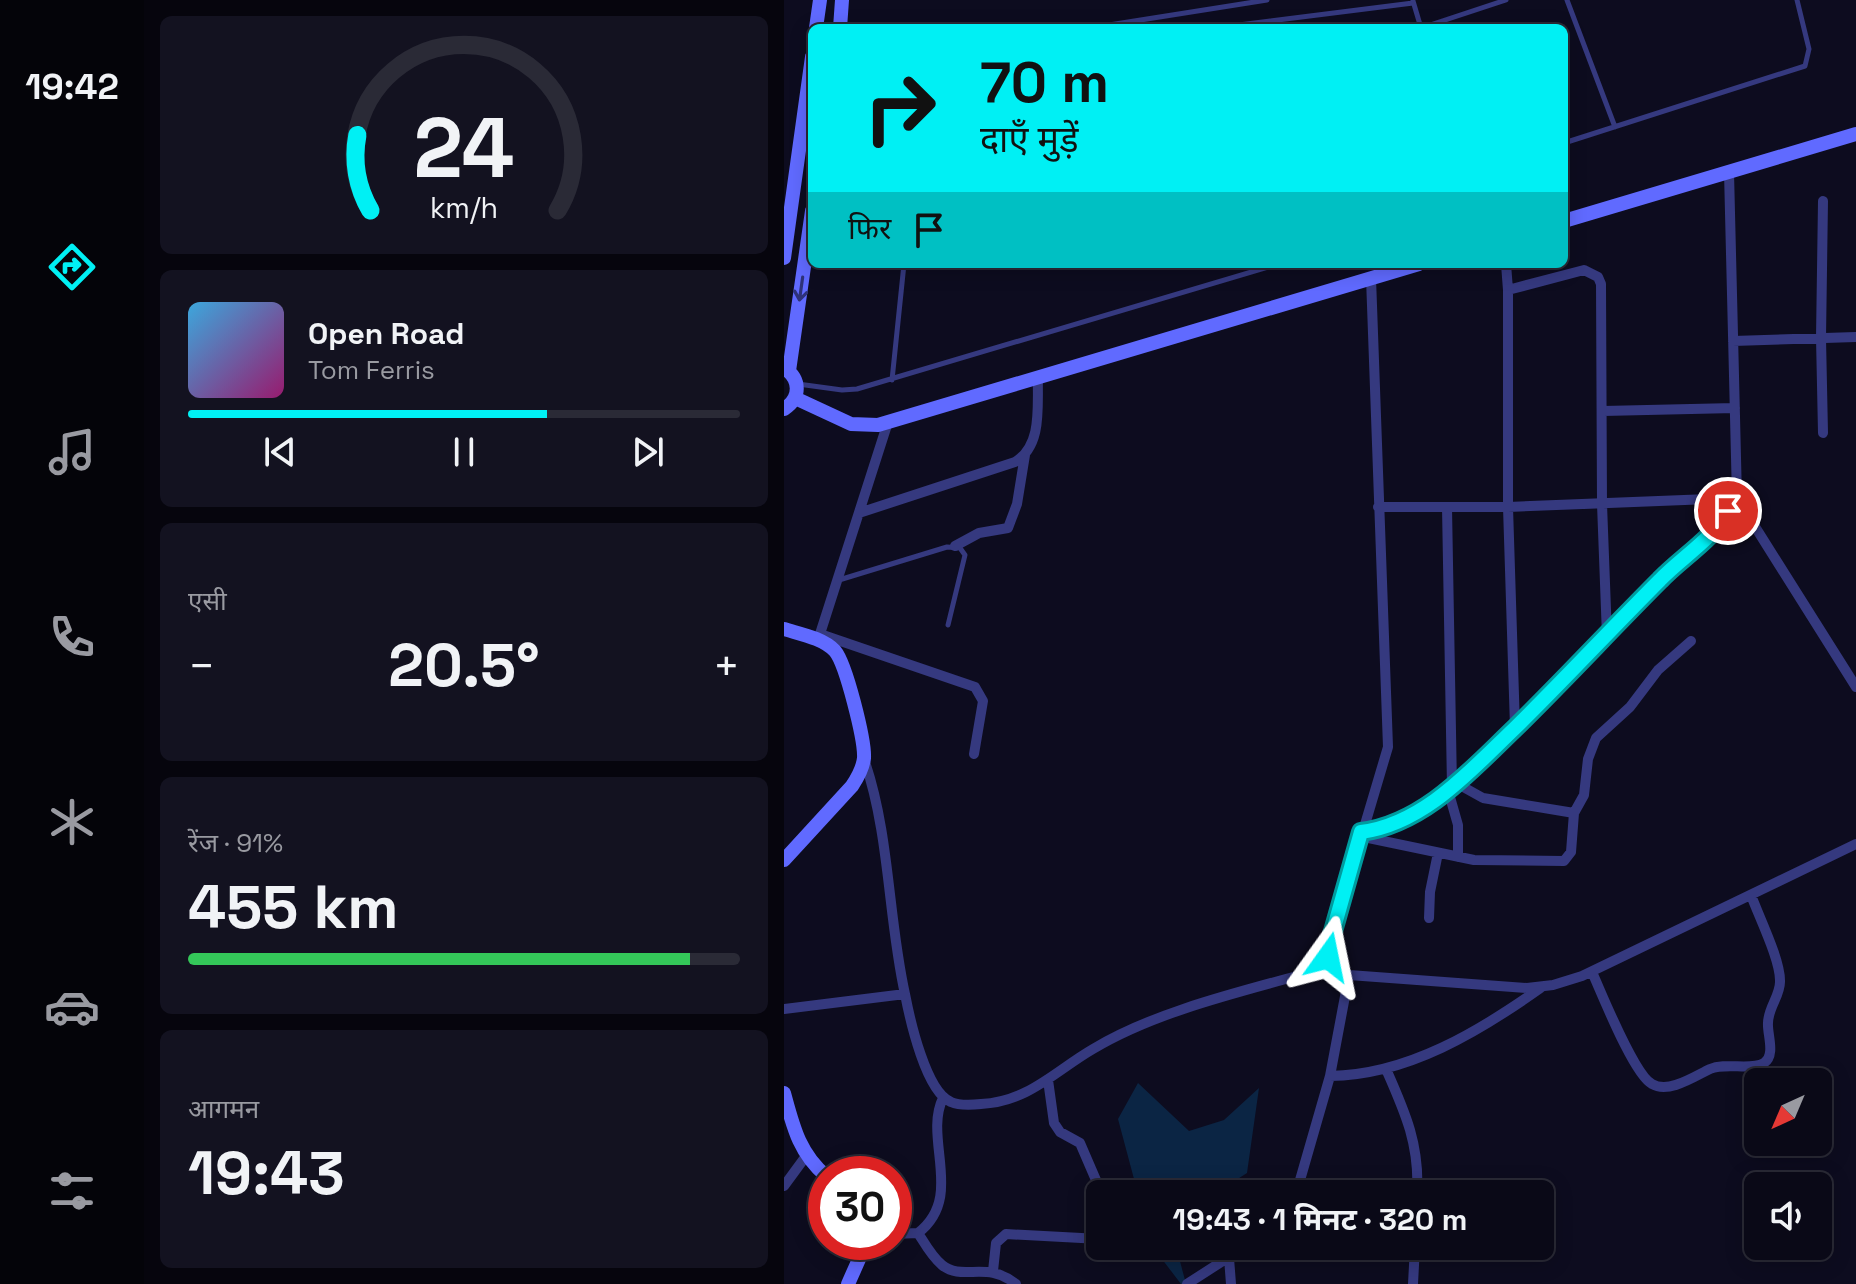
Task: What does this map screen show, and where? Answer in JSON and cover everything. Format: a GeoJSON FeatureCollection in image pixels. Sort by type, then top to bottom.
{"type":"FeatureCollection","features":[{"type":"Feature","properties":{"kind":"street"},"geometry":{"type":"LineString","coordinates":[[816,24],[820,0]]}},
{"type":"Feature","properties":{"kind":"street"},"geometry":{"type":"LineString","coordinates":[[839,24],[842,0]]}},
{"type":"Feature","properties":{"kind":"street"},"geometry":{"type":"LineString","coordinates":[[784,258],[808,86]]}},
{"type":"Feature","properties":{"kind":"street"},"geometry":{"type":"LineString","coordinates":[[1568,220],[1856,134]]}},
{"type":"Feature","properties":{"kind":"street"},"geometry":{"type":"LineString","coordinates":[[1360,834],[1403,819],[1452,786],[1607,636],[1661,578],[1717,527],[1728,511],[1734,498],[1735,408],[1729,172]]}},
{"type":"Feature","properties":{"kind":"street"},"geometry":{"type":"LineString","coordinates":[[1823,201],[1823,433]]}},
{"type":"Feature","properties":{"kind":"street"},"geometry":{"type":"LineString","coordinates":[[808,243],[790,386],[851,424],[863,426],[888,422],[1405,268]]}},
{"type":"Feature","properties":{"kind":"street"},"geometry":{"type":"LineString","coordinates":[[1506,268],[1508,507],[1515,727]]}},
{"type":"Feature","properties":{"kind":"street"},"geometry":{"type":"LineString","coordinates":[[1508,290],[1584,270],[1598,277],[1601,284],[1602,504],[1607,636]]}},
{"type":"Feature","properties":{"kind":"street"},"geometry":{"type":"LineString","coordinates":[[1371,278],[1388,747],[1328,949],[1333,966],[1349,975],[1527,988],[1543,986],[1592,972],[1856,844]]}},
{"type":"Feature","properties":{"kind":"street"},"geometry":{"type":"LineString","coordinates":[[1733,341],[1856,337]]}},
{"type":"Feature","properties":{"kind":"street"},"geometry":{"type":"LineString","coordinates":[[859,513],[1015,462],[1025,455],[1032,445],[1035,430],[1038,377]]}},
{"type":"Feature","properties":{"kind":"street"},"geometry":{"type":"LineString","coordinates":[[1603,411],[1735,408]]}},
{"type":"Feature","properties":{"kind":"street"},"geometry":{"type":"LineString","coordinates":[[819,637],[888,422]]}},
{"type":"Feature","properties":{"kind":"street"},"geometry":{"type":"LineString","coordinates":[[955,546],[979,533],[1008,528],[1017,504],[1025,455]]}},
{"type":"Feature","properties":{"kind":"street"},"geometry":{"type":"LineString","coordinates":[[1378,507],[1508,507],[1734,498]]}},
{"type":"Feature","properties":{"kind":"street"},"geometry":{"type":"LineString","coordinates":[[1734,498],[1856,687]]}},
{"type":"Feature","properties":{"kind":"street"},"geometry":{"type":"LineString","coordinates":[[1447,507],[1452,786],[1458,825],[1458,857]]}},
{"type":"Feature","properties":{"kind":"street"},"geometry":{"type":"LineString","coordinates":[[784,629],[819,637],[975,687],[983,701],[974,754]]}},
{"type":"Feature","properties":{"kind":"street"},"geometry":{"type":"LineString","coordinates":[[819,637],[840,658],[858,719],[864,760],[876,802],[905,994],[930,1080],[943,1098],[958,1104],[992,1104],[1026,1094],[1094,1048],[1127,1031],[1198,1006],[1333,966]]}},
{"type":"Feature","properties":{"kind":"street"},"geometry":{"type":"LineString","coordinates":[[1360,834],[1458,857],[1564,861],[1571,852],[1574,813],[1584,795],[1588,759],[1596,738],[1630,707],[1658,670],[1691,641]]}},
{"type":"Feature","properties":{"kind":"street"},"geometry":{"type":"LineString","coordinates":[[784,860],[852,786],[864,760]]}},
{"type":"Feature","properties":{"kind":"street"},"geometry":{"type":"LineString","coordinates":[[1452,786],[1483,798],[1574,813]]}},
{"type":"Feature","properties":{"kind":"street"},"geometry":{"type":"LineString","coordinates":[[1429,918],[1430,892],[1438,853]]}},
{"type":"Feature","properties":{"kind":"street"},"geometry":{"type":"LineString","coordinates":[[1592,972],[1633,1059],[1652,1084],[1658,1087],[1682,1082],[1722,1066],[1762,1064],[1770,1052],[1767,1020],[1780,982],[1751,895]]}},
{"type":"Feature","properties":{"kind":"street"},"geometry":{"type":"LineString","coordinates":[[1300,1180],[1330,1076],[1349,975]]}},
{"type":"Feature","properties":{"kind":"street"},"geometry":{"type":"LineString","coordinates":[[1330,1076],[1356,1076],[1386,1069],[1453,1043],[1502,1016],[1543,986]]}},
{"type":"Feature","properties":{"kind":"street"},"geometry":{"type":"LineString","coordinates":[[784,1009],[905,994]]}},
{"type":"Feature","properties":{"kind":"street"},"geometry":{"type":"LineString","coordinates":[[1386,1069],[1410,1125],[1417,1180]]}},
{"type":"Feature","properties":{"kind":"street"},"geometry":{"type":"LineString","coordinates":[[1048,1080],[1054,1123],[1060,1132],[1075,1139],[1085,1150],[1097,1180]]}},
{"type":"Feature","properties":{"kind":"street"},"geometry":{"type":"LineString","coordinates":[[784,1093],[795,1134],[806,1156],[784,1186]]}},
{"type":"Feature","properties":{"kind":"street"},"geometry":{"type":"LineString","coordinates":[[912,1233],[918,1233],[927,1225],[939,1200],[942,1172],[937,1117],[943,1098]]}},
{"type":"Feature","properties":{"kind":"street"},"geometry":{"type":"LineString","coordinates":[[918,1233],[940,1264],[952,1271],[993,1271],[1016,1284]]}},
{"type":"Feature","properties":{"kind":"street"},"geometry":{"type":"LineString","coordinates":[[993,1271],[996,1243],[1006,1234],[1086,1238]]}},
{"type":"Feature","properties":{"kind":"street"},"geometry":{"type":"LineString","coordinates":[[848,1284],[859,1260]]}},
{"type":"Feature","properties":{"kind":"street"},"geometry":{"type":"LineString","coordinates":[[1187,1284],[1226,1260]]}},
{"type":"Feature","properties":{"kind":"street"},"geometry":{"type":"LineString","coordinates":[[1229,1260],[1231,1284]]}},
{"type":"Feature","properties":{"kind":"street"},"geometry":{"type":"LineString","coordinates":[[1413,1284],[1414,1260]]}},
{"type":"Feature","properties":{"kind":"lane"},"geometry":{"type":"LineString","coordinates":[[1115,24],[1267,0]]}},
{"type":"Feature","properties":{"kind":"lane"},"geometry":{"type":"LineString","coordinates":[[1433,24],[1506,0]]}},
{"type":"Feature","properties":{"kind":"lane"},"geometry":{"type":"LineString","coordinates":[[1567,0],[1615,127]]}},
{"type":"Feature","properties":{"kind":"lane"},"geometry":{"type":"LineString","coordinates":[[1568,142],[1805,66],[1809,49],[1797,0]]}},
{"type":"Feature","properties":{"kind":"lane"},"geometry":{"type":"LineString","coordinates":[[1245,24],[1413,2],[1420,24]]}},
{"type":"Feature","properties":{"kind":"lane"},"geometry":{"type":"LineString","coordinates":[[892,380],[904,268]]}},
{"type":"Feature","properties":{"kind":"lane"},"geometry":{"type":"LineString","coordinates":[[790,386],[857,389],[1265,268]]}},
{"type":"Feature","properties":{"kind":"lane"},"geometry":{"type":"LineString","coordinates":[[837,581],[955,546],[965,555],[948,625]]}},
{"type":"Feature","properties":{"kind":"water"},"geometry":{"type":"Polygon","coordinates":[[[1138,1083],[1189,1131],[1224,1120],[1259,1088],[1247,1173],[1236,1180],[1134,1180],[1118,1119],[1138,1083]]]}},
{"type":"Feature","properties":{"kind":"water"},"geometry":{"type":"Polygon","coordinates":[[[1163,1260],[1180,1260],[1186,1284],[1181,1284],[1163,1260]]]}},
{"type":"Feature","properties":{"kind":"route"},"geometry":{"type":"LineString","coordinates":[[1328,957],[1361,832],[1403,819],[1452,787],[1575,670],[1661,578],[1717,527],[1728,511]]}}]}
